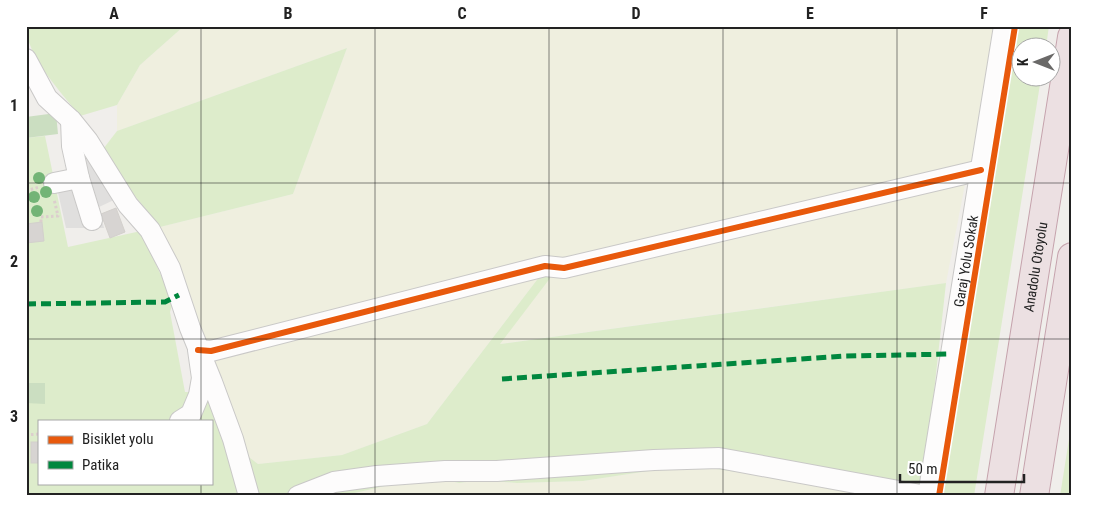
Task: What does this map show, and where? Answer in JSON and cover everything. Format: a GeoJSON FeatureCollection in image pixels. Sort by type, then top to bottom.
{"type":"FeatureCollection","features":[{"type":"Feature","properties":{"kind":"highway","name":"Anadolu Otoyolu"},"geometry":{"type":"LineString","coordinates":[[998,496],[1072,37]]}},
{"type":"Feature","properties":{"kind":"highway"},"geometry":{"type":"LineString","coordinates":[[1034,496],[1072,258]]}},
{"type":"Feature","properties":{"kind":"street","name":"Garaj Yolu Sokak"},"geometry":{"type":"LineString","coordinates":[[927,496],[1004,26]]}},
{"type":"Feature","properties":{"kind":"street"},"geometry":{"type":"LineString","coordinates":[[26,59],[48,98],[71,120],[88,141],[128,205],[150,230],[170,268],[198,350],[233,439],[249,496]]}},
{"type":"Feature","properties":{"kind":"street"},"geometry":{"type":"LineString","coordinates":[[71,120],[72,146],[79,178],[92,220]]}},
{"type":"Feature","properties":{"kind":"street"},"geometry":{"type":"LineString","coordinates":[[198,350],[211,351],[545,266],[564,268],[981,170]]}},
{"type":"Feature","properties":{"kind":"street"},"geometry":{"type":"LineString","coordinates":[[53,188],[79,178]]}},
{"type":"Feature","properties":{"kind":"street"},"geometry":{"type":"LineString","coordinates":[[182,420],[191,414],[199,395],[202,378],[198,350]]}},
{"type":"Feature","properties":{"kind":"street"},"geometry":{"type":"LineString","coordinates":[[298,496],[334,482],[377,476],[720,458],[927,496]]}},
{"type":"Feature","properties":{"kind":"path"},"geometry":{"type":"LineString","coordinates":[[41,222],[41,217],[58,216],[53,188]]}},
{"type":"Feature","properties":{"kind":"green space"},"geometry":{"type":"Polygon","coordinates":[[[26,26],[184,26],[140,65],[117,105],[80,116],[38,62],[28,38],[26,26]]]}},
{"type":"Feature","properties":{"kind":"green space"},"geometry":{"type":"Polygon","coordinates":[[[184,26],[995,26],[973,166],[543,272],[427,424],[342,455],[258,464],[246,455],[160,227],[293,194],[347,48],[117,131],[117,105],[140,65],[184,26]]]}},
{"type":"Feature","properties":{"kind":"green space"},"geometry":{"type":"Polygon","coordinates":[[[1007,26],[1049,26],[1047,38],[1010,38],[1010,88],[1039,88],[974,496],[932,496],[1007,26]]]}},
{"type":"Feature","properties":{"kind":"green space"},"geometry":{"type":"Polygon","coordinates":[[[347,48],[293,194],[160,227],[100,153],[117,131],[347,48]]]}},
{"type":"Feature","properties":{"kind":"green space"},"geometry":{"type":"Polygon","coordinates":[[[56,113],[58,134],[26,138],[26,117],[56,113]]]}},
{"type":"Feature","properties":{"kind":"green space"},"geometry":{"type":"Polygon","coordinates":[[[45,136],[68,247],[141,231],[173,302],[170,312],[185,392],[212,393],[245,454],[258,464],[342,455],[427,424],[543,272],[551,277],[500,344],[946,283],[933,401],[918,496],[900,496],[688,465],[583,481],[517,483],[481,480],[459,483],[450,481],[389,485],[342,496],[26,496],[26,138],[45,136]]]}},
{"type":"Feature","properties":{"kind":"green space"},"geometry":{"type":"Polygon","coordinates":[[[966,179],[946,283],[499,344],[551,277],[966,179]]]}},
{"type":"Feature","properties":{"kind":"green space"},"geometry":{"type":"Polygon","coordinates":[[[26,383],[45,383],[45,404],[26,403],[26,383]]]}},
{"type":"Feature","properties":{"kind":"green space"},"geometry":{"type":"Polygon","coordinates":[[[1072,420],[1072,496],[1060,496],[1072,420]]]}},
{"type":"Feature","properties":{"kind":"green space"},"geometry":{"type":"Polygon","coordinates":[[[688,465],[900,496],[342,496],[389,485],[450,481],[459,483],[481,480],[517,483],[583,481],[688,465]]]}},
{"type":"Feature","properties":{"kind":"shaded area"},"geometry":{"type":"Polygon","coordinates":[[[84,146],[116,199],[99,207],[104,228],[66,228],[57,188],[85,179],[76,154],[84,146]]]}},
{"type":"Feature","properties":{"kind":"building"},"geometry":{"type":"Polygon","coordinates":[[[116,208],[125,232],[110,238],[101,214],[116,208]]]}},
{"type":"Feature","properties":{"kind":"building"},"geometry":{"type":"Polygon","coordinates":[[[42,222],[44,241],[26,243],[26,224],[42,222]]]}},
{"type":"Feature","properties":{"kind":"building"},"geometry":{"type":"Polygon","coordinates":[[[31,442],[38,442],[38,463],[31,463],[31,442]]]}},
{"type":"Feature","properties":{"kind":"marked path"},"geometry":{"type":"LineString","coordinates":[[26,304],[165,302],[179,295]]}},
{"type":"Feature","properties":{"kind":"marked path"},"geometry":{"type":"LineString","coordinates":[[502,379],[846,356],[951,354]]}},
{"type":"Feature","properties":{"kind":"cycle path"},"geometry":{"type":"LineString","coordinates":[[939,496],[1015,26]]}},
{"type":"Feature","properties":{"kind":"cycle path"},"geometry":{"type":"LineString","coordinates":[[198,350],[211,351],[545,266],[564,268],[981,170]]}}]}
